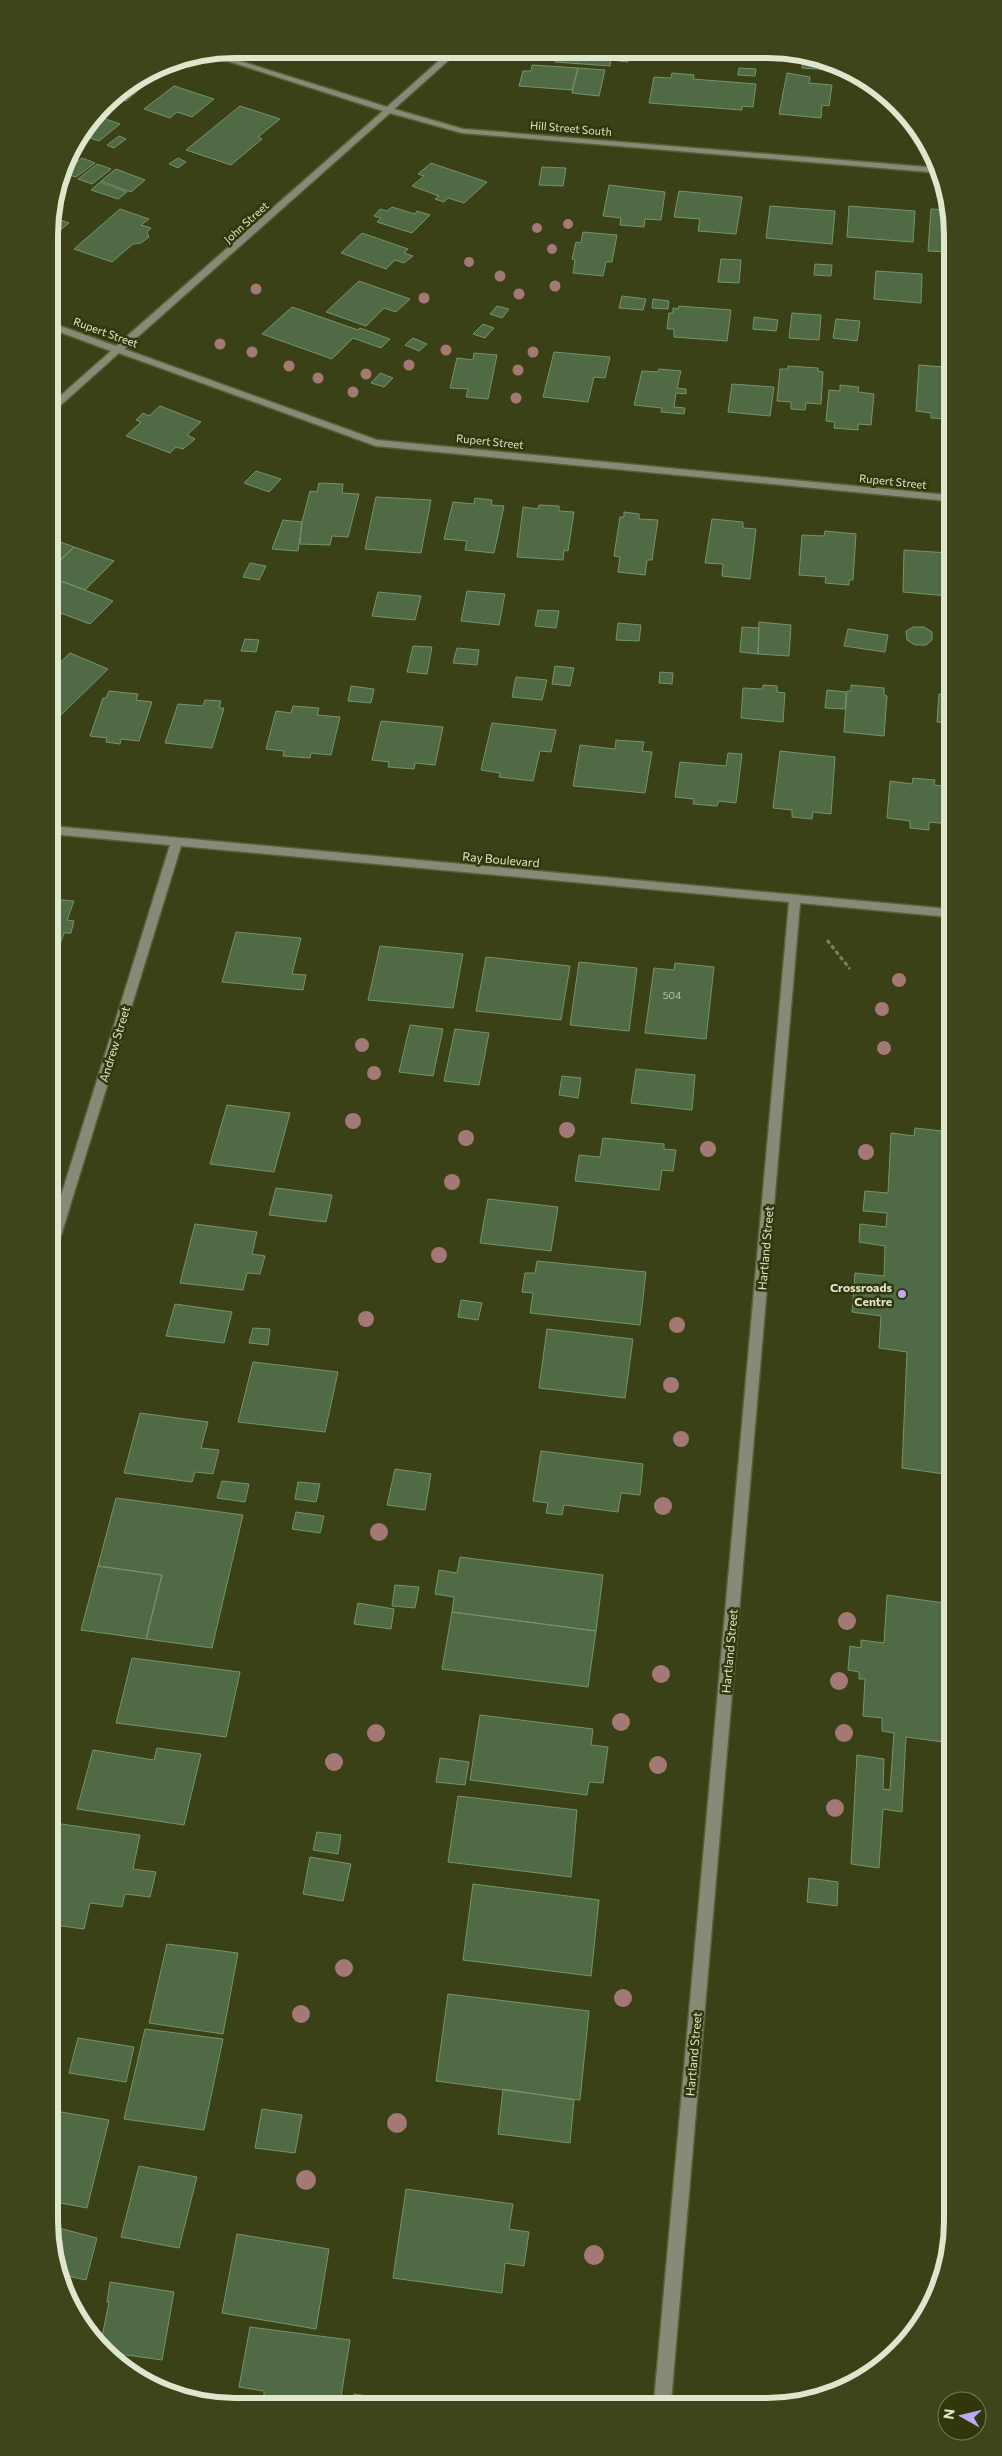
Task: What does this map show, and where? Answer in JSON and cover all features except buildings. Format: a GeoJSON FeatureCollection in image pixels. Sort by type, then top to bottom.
{"type":"FeatureCollection","features":[{"type":"Feature","properties":{"kind":"street","name":"Hill Street South"},"geometry":{"type":"LineString","coordinates":[[223,58],[462,131],[931,166]]}},
{"type":"Feature","properties":{"kind":"street","name":"John Street"},"geometry":{"type":"LineString","coordinates":[[58,403],[447,58]]}},
{"type":"Feature","properties":{"kind":"street","name":"Rupert Street"},"geometry":{"type":"LineString","coordinates":[[58,327],[376,443],[945,498]]}},
{"type":"Feature","properties":{"kind":"street","name":"Ray Boulevard"},"geometry":{"type":"LineString","coordinates":[[58,831],[945,913]]}},
{"type":"Feature","properties":{"kind":"street","name":"Andrew Street"},"geometry":{"type":"LineString","coordinates":[[58,1226],[176,843]]}},
{"type":"Feature","properties":{"kind":"street","name":"Hartland Street"},"geometry":{"type":"LineString","coordinates":[[662,2398],[795,900]]}},
{"type":"Feature","properties":{"kind":"place","name":"Crossroads Centre"},"geometry":{"type":"Point","coordinates":[902,1294]}}]}
